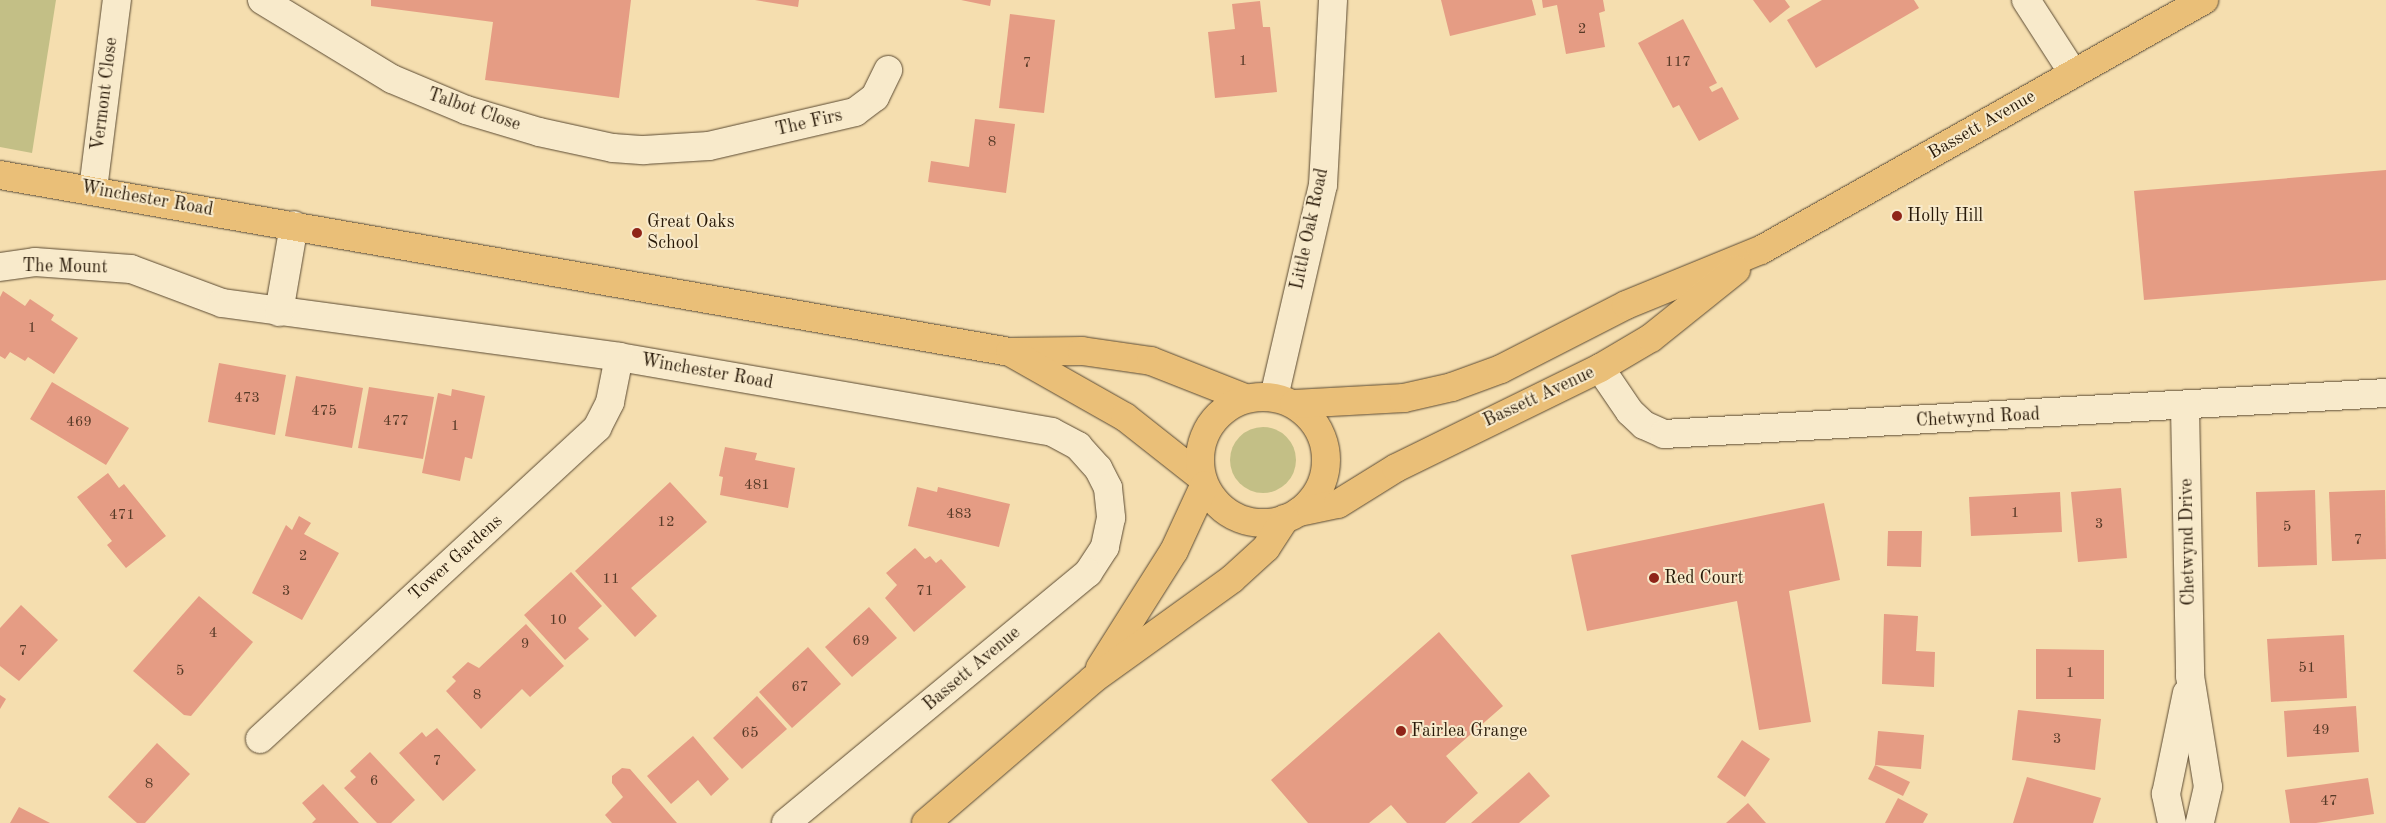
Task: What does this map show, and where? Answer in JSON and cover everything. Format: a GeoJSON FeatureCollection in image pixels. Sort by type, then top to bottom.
{"type":"FeatureCollection","features":[{"type":"Feature","properties":{"kind":"main road","name":"Bassett Avenue"},"geometry":{"type":"LineString","coordinates":[[1284,400],[1404,398],[1452,387],[1501,369],[1626,305],[1761,250],[2073,72],[2204,0]]}},
{"type":"Feature","properties":{"kind":"main road","name":"Winchester Road"},"geometry":{"type":"LineString","coordinates":[[0,175],[93,189],[1010,352],[1082,351],[1151,361],[1244,398]]}},
{"type":"Feature","properties":{"kind":"main road","name":"Bassett Avenue"},"geometry":{"type":"LineString","coordinates":[[1292,516],[1338,504],[1396,468],[1600,368],[1650,338],[1761,250]]}},
{"type":"Feature","properties":{"kind":"main road","name":"Winchester Road"},"geometry":{"type":"LineString","coordinates":[[1010,352],[1125,418],[1203,481]]}},
{"type":"Feature","properties":{"kind":"main road"},"geometry":{"type":"LineString","coordinates":[[926,823],[1092,680],[1232,579],[1266,548],[1292,516],[1313,499],[1322,484],[1325,447],[1314,423],[1284,400],[1244,398],[1220,414],[1202,438],[1199,457],[1203,481],[1215,502],[1230,514],[1247,521],[1266,524],[1292,516]]}},
{"type":"Feature","properties":{"kind":"main road"},"geometry":{"type":"LineString","coordinates":[[1092,680],[1174,551],[1203,481]]}},
{"type":"Feature","properties":{"kind":"street","name":"Vermont Close"},"geometry":{"type":"LineString","coordinates":[[93,189],[117,0]]}},
{"type":"Feature","properties":{"kind":"street","name":"Talbot Close"},"geometry":{"type":"LineString","coordinates":[[262,0],[392,79],[466,110],[539,132],[613,148],[644,150],[709,146]]}},
{"type":"Feature","properties":{"kind":"street","name":"Little Oak Road"},"geometry":{"type":"LineString","coordinates":[[1284,400],[1323,185],[1333,0]]}},
{"type":"Feature","properties":{"kind":"street"},"geometry":{"type":"LineString","coordinates":[[2028,0],[2073,72]]}},
{"type":"Feature","properties":{"kind":"street","name":"The Firs"},"geometry":{"type":"LineString","coordinates":[[709,146],[855,112],[875,97],[888,70]]}},
{"type":"Feature","properties":{"kind":"street"},"geometry":{"type":"LineString","coordinates":[[279,312],[294,225]]}},
{"type":"Feature","properties":{"kind":"street","name":"The Mount"},"geometry":{"type":"LineString","coordinates":[[0,267],[35,262],[131,269]]}},
{"type":"Feature","properties":{"kind":"street","name":"Winchester Road"},"geometry":{"type":"LineString","coordinates":[[131,269],[222,303],[618,357],[1052,432],[1078,446],[1098,468],[1108,488]]}},
{"type":"Feature","properties":{"kind":"street","name":"Tower Gardens"},"geometry":{"type":"LineString","coordinates":[[260,739],[597,428],[610,402],[618,357]]}},
{"type":"Feature","properties":{"kind":"street","name":"Chetwynd Road"},"geometry":{"type":"LineString","coordinates":[[1600,368],[1630,412],[1644,425],[1664,434],[2185,407],[2386,393]]}},
{"type":"Feature","properties":{"kind":"street","name":"Chetwynd Drive"},"geometry":{"type":"LineString","coordinates":[[2185,407],[2190,676],[2208,787],[2200,823]]}},
{"type":"Feature","properties":{"kind":"street","name":"Bassett Avenue"},"geometry":{"type":"LineString","coordinates":[[786,823],[1088,573],[1105,547],[1112,518],[1108,488]]}},
{"type":"Feature","properties":{"kind":"street","name":"Chetwynd Drive"},"geometry":{"type":"LineString","coordinates":[[2172,823],[2166,794],[2190,676]]}},
{"type":"Feature","properties":{"kind":"shaded area"},"geometry":{"type":"Polygon","coordinates":[[[0,0],[56,0],[32,153],[0,147],[0,0]]]}},
{"type":"Feature","properties":{"kind":"shaded area"},"geometry":{"type":"Polygon","coordinates":[[[1263,427],[1276,430],[1286,437],[1293,447],[1296,460],[1293,473],[1286,483],[1276,490],[1263,493],[1250,490],[1240,483],[1233,473],[1230,460],[1233,447],[1240,437],[1250,430],[1263,427]]]}},
{"type":"Feature","properties":{"kind":"building"},"geometry":{"type":"Polygon","coordinates":[[[371,0],[631,0],[619,98],[485,80],[493,22],[371,6],[371,0]]]}},
{"type":"Feature","properties":{"kind":"building"},"geometry":{"type":"Polygon","coordinates":[[[755,0],[799,0],[798,7],[755,0]]]}},
{"type":"Feature","properties":{"kind":"building"},"geometry":{"type":"Polygon","coordinates":[[[961,0],[991,0],[990,6],[961,0]]]}},
{"type":"Feature","properties":{"kind":"building"},"geometry":{"type":"Polygon","coordinates":[[[1441,0],[1532,0],[1536,15],[1450,36],[1441,0]]]}},
{"type":"Feature","properties":{"kind":"building"},"geometry":{"type":"Polygon","coordinates":[[[1542,0],[1603,0],[1605,11],[1599,13],[1605,47],[1566,54],[1557,5],[1543,8],[1542,0]]]}},
{"type":"Feature","properties":{"kind":"building"},"geometry":{"type":"Polygon","coordinates":[[[1753,0],[1785,0],[1790,7],[1770,23],[1753,0]]]}},
{"type":"Feature","properties":{"kind":"building"},"geometry":{"type":"Polygon","coordinates":[[[1822,0],[1914,0],[1919,8],[1816,68],[1787,20],[1822,0]]]}},
{"type":"Feature","properties":{"kind":"building"},"geometry":{"type":"Polygon","coordinates":[[[1260,1],[1263,27],[1270,27],[1277,92],[1215,98],[1208,32],[1235,29],[1232,4],[1260,1]]]}},
{"type":"Feature","properties":{"kind":"building"},"geometry":{"type":"Polygon","coordinates":[[[1010,14],[1055,20],[1044,113],[999,108],[1010,14]]]}},
{"type":"Feature","properties":{"kind":"building"},"geometry":{"type":"Polygon","coordinates":[[[1683,19],[1717,83],[1709,87],[1712,92],[1722,87],[1739,119],[1699,141],[1679,105],[1673,108],[1638,43],[1683,19]]]}},
{"type":"Feature","properties":{"kind":"building"},"geometry":{"type":"Polygon","coordinates":[[[975,119],[1015,124],[1006,193],[928,182],[931,161],[969,167],[975,119]]]}},
{"type":"Feature","properties":{"kind":"building"},"geometry":{"type":"Polygon","coordinates":[[[2386,170],[2386,280],[2144,300],[2134,191],[2386,170]]]}},
{"type":"Feature","properties":{"kind":"building"},"geometry":{"type":"Polygon","coordinates":[[[3,291],[25,306],[30,299],[54,315],[51,320],[78,338],[54,374],[28,357],[25,361],[10,352],[5,359],[0,356],[0,297],[3,291]]]}},
{"type":"Feature","properties":{"kind":"building"},"geometry":{"type":"Polygon","coordinates":[[[219,363],[286,375],[275,435],[208,422],[219,363]]]}},
{"type":"Feature","properties":{"kind":"building"},"geometry":{"type":"Polygon","coordinates":[[[296,376],[363,388],[352,448],[285,436],[296,376]]]}},
{"type":"Feature","properties":{"kind":"building"},"geometry":{"type":"Polygon","coordinates":[[[52,382],[129,428],[106,465],[30,419],[52,382]]]}},
{"type":"Feature","properties":{"kind":"building"},"geometry":{"type":"Polygon","coordinates":[[[369,387],[434,397],[423,459],[358,448],[369,387]]]}},
{"type":"Feature","properties":{"kind":"building"},"geometry":{"type":"Polygon","coordinates":[[[452,389],[485,396],[472,459],[465,457],[460,481],[422,473],[438,393],[451,396],[452,389]]]}},
{"type":"Feature","properties":{"kind":"building"},"geometry":{"type":"Polygon","coordinates":[[[725,447],[757,453],[755,460],[795,468],[788,508],[720,495],[723,477],[719,476],[725,447]]]}},
{"type":"Feature","properties":{"kind":"building"},"geometry":{"type":"Polygon","coordinates":[[[108,473],[119,488],[124,484],[166,536],[126,568],[107,545],[112,541],[77,497],[108,473]]]}},
{"type":"Feature","properties":{"kind":"building"},"geometry":{"type":"Polygon","coordinates":[[[670,482],[707,522],[631,588],[657,616],[635,637],[575,571],[670,482]]]}},
{"type":"Feature","properties":{"kind":"building"},"geometry":{"type":"Polygon","coordinates":[[[917,487],[937,492],[938,487],[1010,504],[999,547],[908,526],[917,487]]]}},
{"type":"Feature","properties":{"kind":"building"},"geometry":{"type":"Polygon","coordinates":[[[2121,488],[2127,558],[2078,562],[2071,492],[2121,488]]]}},
{"type":"Feature","properties":{"kind":"building"},"geometry":{"type":"Polygon","coordinates":[[[2315,490],[2317,565],[2258,567],[2256,492],[2315,490]]]}},
{"type":"Feature","properties":{"kind":"building"},"geometry":{"type":"Polygon","coordinates":[[[2385,490],[2386,559],[2332,561],[2329,492],[2385,490]]]}},
{"type":"Feature","properties":{"kind":"building"},"geometry":{"type":"Polygon","coordinates":[[[2060,492],[2062,532],[1971,536],[1969,497],[2060,492]]]}},
{"type":"Feature","properties":{"kind":"building"},"geometry":{"type":"Polygon","coordinates":[[[1824,503],[1840,580],[1789,591],[1811,722],[1759,730],[1737,601],[1587,631],[1571,555],[1824,503]]]}},
{"type":"Feature","properties":{"kind":"building"},"geometry":{"type":"Polygon","coordinates":[[[299,516],[311,523],[304,534],[339,553],[302,620],[252,593],[286,525],[292,530],[299,516]]]}},
{"type":"Feature","properties":{"kind":"building"},"geometry":{"type":"Polygon","coordinates":[[[1888,531],[1922,531],[1921,567],[1887,566],[1888,531]]]}},
{"type":"Feature","properties":{"kind":"building"},"geometry":{"type":"Polygon","coordinates":[[[915,548],[925,559],[930,556],[936,563],[941,559],[966,587],[914,632],[885,598],[897,585],[886,573],[915,548]]]}},
{"type":"Feature","properties":{"kind":"building"},"geometry":{"type":"Polygon","coordinates":[[[571,572],[602,606],[578,628],[589,639],[565,660],[524,615],[571,572]]]}},
{"type":"Feature","properties":{"kind":"building"},"geometry":{"type":"Polygon","coordinates":[[[199,596],[253,642],[191,716],[184,715],[133,671],[199,596]]]}},
{"type":"Feature","properties":{"kind":"building"},"geometry":{"type":"Polygon","coordinates":[[[21,605],[58,640],[19,681],[0,666],[0,628],[21,605]]]}},
{"type":"Feature","properties":{"kind":"building"},"geometry":{"type":"Polygon","coordinates":[[[869,607],[897,638],[852,677],[825,647],[869,607]]]}},
{"type":"Feature","properties":{"kind":"building"},"geometry":{"type":"Polygon","coordinates":[[[1884,614],[1918,616],[1916,651],[1935,652],[1934,687],[1882,684],[1884,614]]]}},
{"type":"Feature","properties":{"kind":"building"},"geometry":{"type":"Polygon","coordinates":[[[526,624],[564,666],[530,697],[522,689],[481,729],[446,691],[456,681],[452,677],[468,662],[479,668],[526,624]]]}},
{"type":"Feature","properties":{"kind":"building","name":"Fairlea Grange"},"geometry":{"type":"Polygon","coordinates":[[[1439,632],[1503,706],[1446,756],[1478,793],[1445,823],[1407,823],[1391,805],[1369,823],[1308,823],[1271,780],[1439,632]]]}},
{"type":"Feature","properties":{"kind":"building"},"geometry":{"type":"Polygon","coordinates":[[[2344,635],[2347,698],[2271,702],[2267,639],[2344,635]]]}},
{"type":"Feature","properties":{"kind":"building"},"geometry":{"type":"Polygon","coordinates":[[[808,647],[841,684],[792,728],[759,692],[808,647]]]}},
{"type":"Feature","properties":{"kind":"building"},"geometry":{"type":"Polygon","coordinates":[[[2036,649],[2104,650],[2104,699],[2036,699],[2036,649]]]}},
{"type":"Feature","properties":{"kind":"building"},"geometry":{"type":"Polygon","coordinates":[[[0,695],[6,699],[0,709],[0,695]]]}},
{"type":"Feature","properties":{"kind":"building"},"geometry":{"type":"Polygon","coordinates":[[[757,696],[787,729],[742,769],[713,738],[757,696]]]}},
{"type":"Feature","properties":{"kind":"building"},"geometry":{"type":"Polygon","coordinates":[[[2356,706],[2359,752],[2287,757],[2284,711],[2356,706]]]}},
{"type":"Feature","properties":{"kind":"building"},"geometry":{"type":"Polygon","coordinates":[[[2018,710],[2101,719],[2095,770],[2012,760],[2018,710]]]}},
{"type":"Feature","properties":{"kind":"building"},"geometry":{"type":"Polygon","coordinates":[[[437,728],[476,770],[443,801],[399,753],[422,732],[426,737],[437,728]]]}},
{"type":"Feature","properties":{"kind":"building"},"geometry":{"type":"Polygon","coordinates":[[[1878,731],[1924,735],[1921,769],[1875,765],[1878,731]]]}},
{"type":"Feature","properties":{"kind":"building"},"geometry":{"type":"Polygon","coordinates":[[[693,736],[729,779],[711,796],[698,780],[671,804],[647,776],[693,736]]]}},
{"type":"Feature","properties":{"kind":"building"},"geometry":{"type":"Polygon","coordinates":[[[1742,740],[1770,759],[1745,797],[1717,777],[1742,740]]]}},
{"type":"Feature","properties":{"kind":"building"},"geometry":{"type":"Polygon","coordinates":[[[157,743],[190,774],[145,823],[137,823],[108,797],[157,743]]]}},
{"type":"Feature","properties":{"kind":"building"},"geometry":{"type":"Polygon","coordinates":[[[370,752],[415,800],[391,823],[377,823],[344,788],[356,777],[350,771],[370,752]]]}},
{"type":"Feature","properties":{"kind":"building"},"geometry":{"type":"Polygon","coordinates":[[[1875,765],[1910,782],[1903,796],[1868,779],[1875,765]]]}},
{"type":"Feature","properties":{"kind":"building"},"geometry":{"type":"Polygon","coordinates":[[[622,768],[630,769],[677,823],[612,823],[605,815],[623,797],[612,783],[612,776],[622,768]]]}},
{"type":"Feature","properties":{"kind":"building"},"geometry":{"type":"Polygon","coordinates":[[[1529,772],[1550,796],[1519,823],[1471,823],[1529,772]]]}},
{"type":"Feature","properties":{"kind":"building"},"geometry":{"type":"Polygon","coordinates":[[[2027,777],[2101,798],[2093,823],[2013,823],[2027,777]]]}},
{"type":"Feature","properties":{"kind":"building"},"geometry":{"type":"Polygon","coordinates":[[[2368,778],[2374,814],[2316,823],[2290,823],[2285,790],[2368,778]]]}},
{"type":"Feature","properties":{"kind":"building"},"geometry":{"type":"Polygon","coordinates":[[[323,784],[359,823],[312,823],[316,819],[302,803],[323,784]]]}},
{"type":"Feature","properties":{"kind":"building"},"geometry":{"type":"Polygon","coordinates":[[[1898,798],[1928,814],[1923,823],[1885,823],[1898,798]]]}},
{"type":"Feature","properties":{"kind":"building"},"geometry":{"type":"Polygon","coordinates":[[[1748,803],[1766,823],[1726,823],[1748,803]]]}},
{"type":"Feature","properties":{"kind":"building"},"geometry":{"type":"Polygon","coordinates":[[[19,807],[50,823],[10,823],[19,807]]]}},
{"type":"Feature","properties":{"kind":"place","name":"Holly Hill"},"geometry":{"type":"Point","coordinates":[1897,216]}},
{"type":"Feature","properties":{"kind":"place","name":"Great Oaks School"},"geometry":{"type":"Point","coordinates":[637,233]}},
{"type":"Feature","properties":{"kind":"place","name":"Red Court"},"geometry":{"type":"Point","coordinates":[1654,578]}},
{"type":"Feature","properties":{"kind":"place","name":"Fairlea Grange"},"geometry":{"type":"Point","coordinates":[1401,731]}}]}
